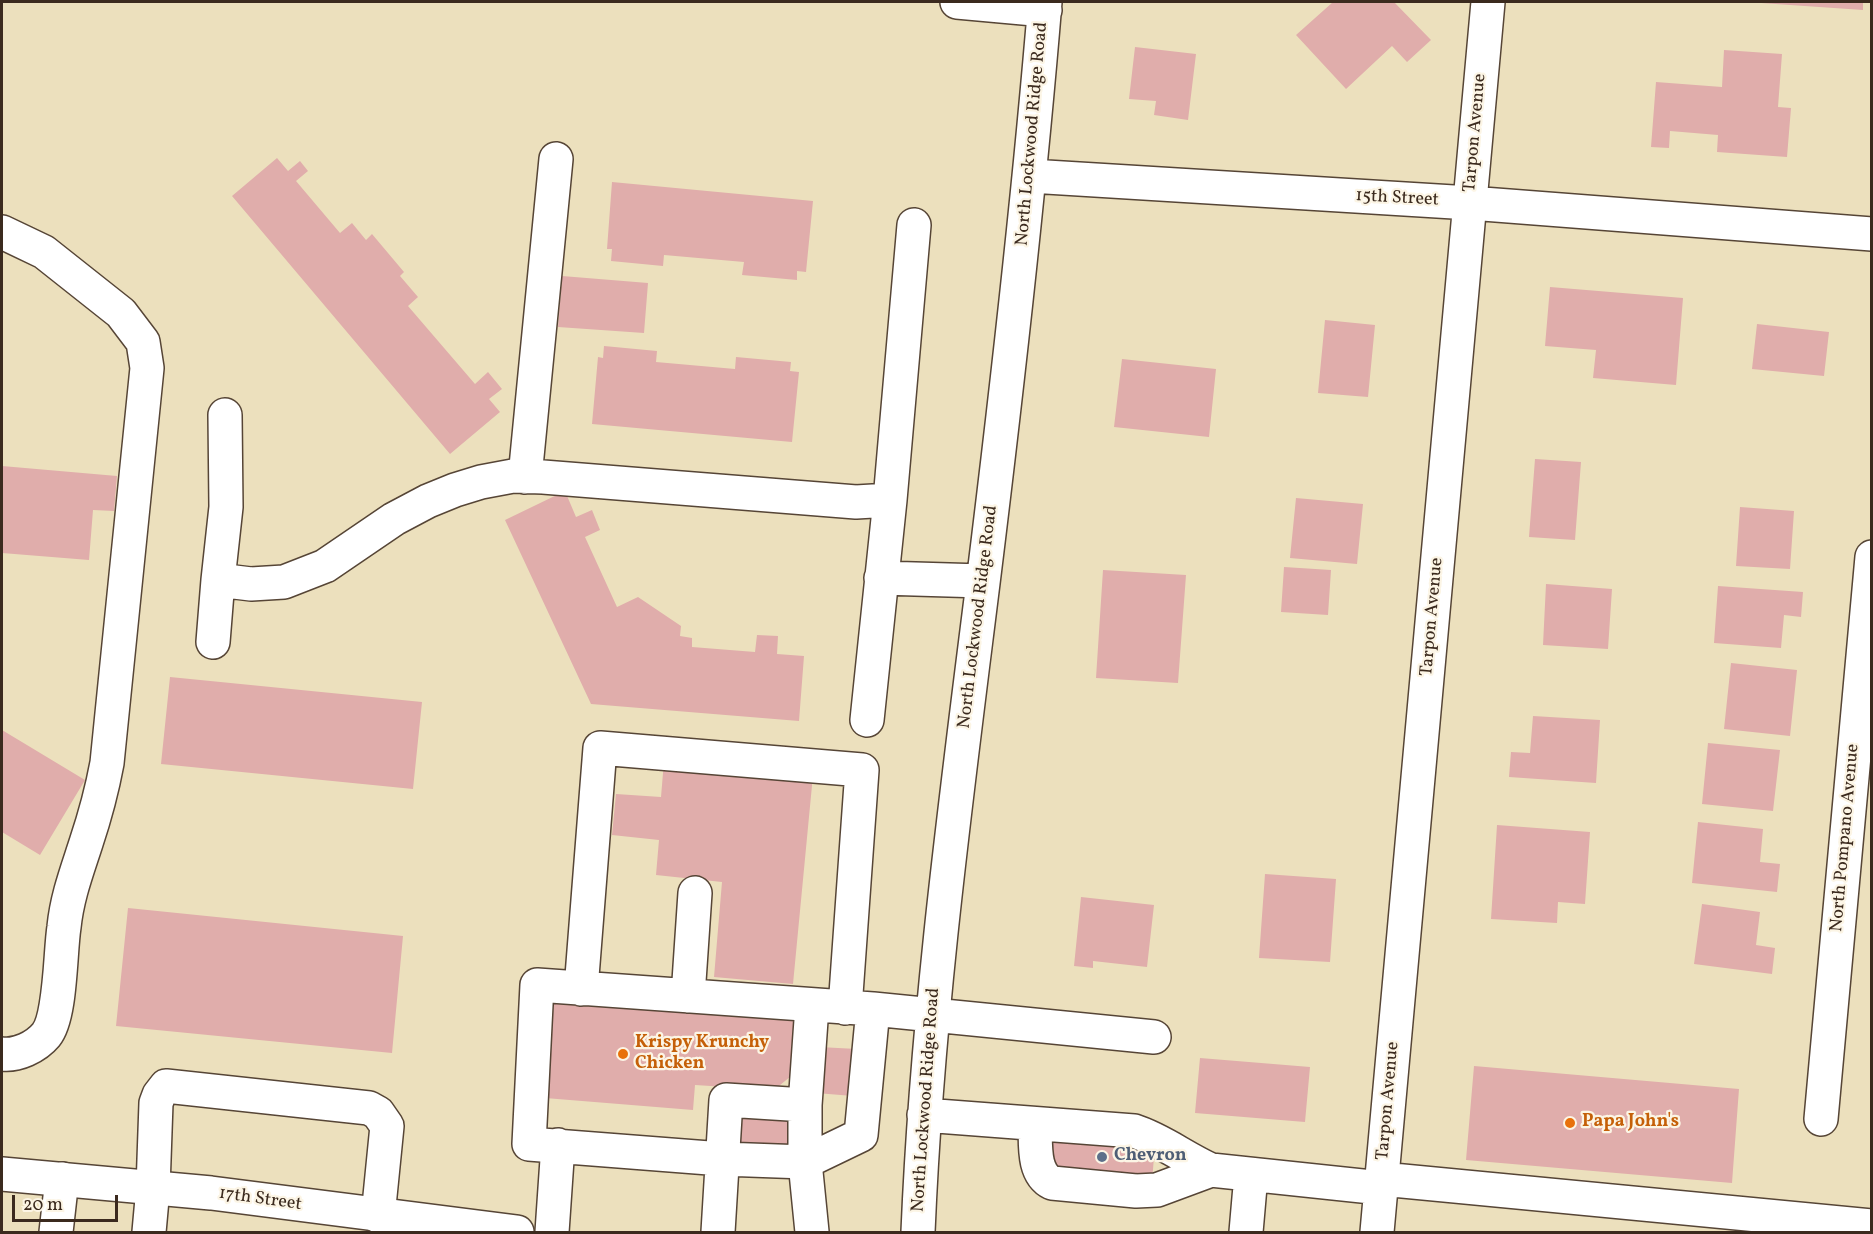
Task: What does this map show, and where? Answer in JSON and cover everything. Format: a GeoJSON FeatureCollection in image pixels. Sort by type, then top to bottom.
{"type":"FeatureCollection","features":[{"type":"Feature","properties":{"kind":"street"},"geometry":{"type":"LineString","coordinates":[[957,2],[1045,6]]}},
{"type":"Feature","properties":{"kind":"street","name":"Tarpon Avenue"},"geometry":{"type":"LineString","coordinates":[[1377,1233],[1488,2]]}},
{"type":"Feature","properties":{"kind":"street","name":"North Lockwood Ridge Road"},"geometry":{"type":"LineString","coordinates":[[918,1233],[932,1015],[947,873],[1014,329],[1045,6]]}},
{"type":"Feature","properties":{"kind":"street"},"geometry":{"type":"LineString","coordinates":[[525,477],[556,159]]}},
{"type":"Feature","properties":{"kind":"street","name":"15th Street"},"geometry":{"type":"LineString","coordinates":[[1030,176],[1470,203],[1872,234]]}},
{"type":"Feature","properties":{"kind":"street"},"geometry":{"type":"LineString","coordinates":[[867,720],[890,500],[914,225]]}},
{"type":"Feature","properties":{"kind":"street"},"geometry":{"type":"LineString","coordinates":[[2,232],[44,252],[121,313],[143,342],[147,368],[107,762],[101,795],[69,893],[56,1013],[47,1034],[29,1048],[12,1055],[2,1054]]}},
{"type":"Feature","properties":{"kind":"street"},"geometry":{"type":"LineString","coordinates":[[213,642],[226,507],[225,415]]}},
{"type":"Feature","properties":{"kind":"street"},"geometry":{"type":"LineString","coordinates":[[218,580],[251,584],[284,582],[325,566],[394,519],[428,501],[481,482],[513,476],[856,502],[890,500]]}},
{"type":"Feature","properties":{"kind":"street","name":"North Pompano Avenue"},"geometry":{"type":"LineString","coordinates":[[1821,1119],[1863,742],[1872,557]]}},
{"type":"Feature","properties":{"kind":"street"},"geometry":{"type":"LineString","coordinates":[[881,578],[983,581]]}},
{"type":"Feature","properties":{"kind":"street"},"geometry":{"type":"LineString","coordinates":[[581,989],[600,748],[862,770],[859,1009],[861,1135],[804,1162],[722,1159],[529,1144],[537,986],[581,989],[688,996],[812,1006],[859,1009],[932,1015],[1154,1037]]}},
{"type":"Feature","properties":{"kind":"street"},"geometry":{"type":"LineString","coordinates":[[688,996],[695,893]]}},
{"type":"Feature","properties":{"kind":"street"},"geometry":{"type":"LineString","coordinates":[[812,1006],[805,1105],[804,1162],[812,1233]]}},
{"type":"Feature","properties":{"kind":"street"},"geometry":{"type":"LineString","coordinates":[[149,1233],[156,1103],[166,1086],[369,1108],[378,1113],[387,1126],[378,1216]]}},
{"type":"Feature","properties":{"kind":"street"},"geometry":{"type":"LineString","coordinates":[[718,1233],[726,1100],[805,1105]]}},
{"type":"Feature","properties":{"kind":"street"},"geometry":{"type":"LineString","coordinates":[[924,1115],[1134,1131],[1154,1138],[1211,1170],[1251,1175],[1381,1183],[1872,1226]]}},
{"type":"Feature","properties":{"kind":"street"},"geometry":{"type":"LineString","coordinates":[[1035,1124],[1040,1172],[1052,1183],[1136,1191],[1157,1190],[1211,1170]]}},
{"type":"Feature","properties":{"kind":"street"},"geometry":{"type":"LineString","coordinates":[[552,1233],[558,1146]]}},
{"type":"Feature","properties":{"kind":"street","name":"17th Street"},"geometry":{"type":"LineString","coordinates":[[2,1174],[212,1193],[378,1216],[434,1228],[517,1233]]}},
{"type":"Feature","properties":{"kind":"street"},"geometry":{"type":"LineString","coordinates":[[1246,1233],[1251,1175]]}},
{"type":"Feature","properties":{"kind":"street"},"geometry":{"type":"LineString","coordinates":[[56,1233],[62,1179]]}},
{"type":"Feature","properties":{"kind":"building"},"geometry":{"type":"Polygon","coordinates":[[[1333,2],[1394,2],[1431,40],[1407,62],[1392,46],[1346,89],[1296,35],[1333,2]]]}},
{"type":"Feature","properties":{"kind":"building"},"geometry":{"type":"Polygon","coordinates":[[[1863,2],[1863,10],[1761,3],[1863,2]]]}},
{"type":"Feature","properties":{"kind":"building"},"geometry":{"type":"Polygon","coordinates":[[[1135,47],[1196,54],[1188,120],[1154,115],[1156,101],[1129,99],[1135,47]]]}},
{"type":"Feature","properties":{"kind":"building"},"geometry":{"type":"Polygon","coordinates":[[[1724,50],[1782,54],[1778,107],[1791,108],[1787,157],[1717,152],[1718,135],[1670,131],[1669,148],[1651,147],[1656,82],[1722,87],[1724,50]]]}},
{"type":"Feature","properties":{"kind":"building"},"geometry":{"type":"Polygon","coordinates":[[[277,158],[288,171],[300,161],[308,171],[296,181],[340,233],[352,223],[366,240],[372,234],[404,272],[400,276],[418,297],[408,306],[475,384],[488,372],[502,389],[489,399],[500,412],[450,454],[232,196],[277,158]]]}},
{"type":"Feature","properties":{"kind":"building"},"geometry":{"type":"Polygon","coordinates":[[[612,182],[813,201],[806,272],[797,271],[797,280],[742,275],[744,262],[664,255],[663,266],[611,261],[612,249],[607,249],[612,182]]]}},
{"type":"Feature","properties":{"kind":"building"},"geometry":{"type":"Polygon","coordinates":[[[562,276],[648,283],[644,333],[558,327],[562,276]]]}},
{"type":"Feature","properties":{"kind":"building"},"geometry":{"type":"Polygon","coordinates":[[[1550,287],[1683,298],[1676,385],[1593,378],[1596,350],[1545,346],[1550,287]]]}},
{"type":"Feature","properties":{"kind":"building"},"geometry":{"type":"Polygon","coordinates":[[[1325,320],[1375,325],[1368,397],[1318,393],[1325,320]]]}},
{"type":"Feature","properties":{"kind":"building"},"geometry":{"type":"Polygon","coordinates":[[[1757,324],[1829,332],[1824,376],[1752,369],[1757,324]]]}},
{"type":"Feature","properties":{"kind":"building"},"geometry":{"type":"Polygon","coordinates":[[[604,346],[657,351],[656,362],[735,369],[736,357],[791,362],[790,371],[799,372],[792,442],[592,424],[598,357],[603,358],[604,346]]]}},
{"type":"Feature","properties":{"kind":"building"},"geometry":{"type":"Polygon","coordinates":[[[1122,359],[1216,369],[1209,437],[1114,427],[1122,359]]]}},
{"type":"Feature","properties":{"kind":"building"},"geometry":{"type":"Polygon","coordinates":[[[1535,459],[1581,462],[1575,540],[1529,537],[1535,459]]]}},
{"type":"Feature","properties":{"kind":"building"},"geometry":{"type":"Polygon","coordinates":[[[2,466],[117,476],[114,511],[93,510],[89,560],[2,553],[2,466]]]}},
{"type":"Feature","properties":{"kind":"building"},"geometry":{"type":"Polygon","coordinates":[[[565,491],[576,517],[592,510],[600,530],[585,537],[617,607],[638,597],[681,626],[680,636],[692,638],[692,647],[755,652],[757,635],[778,636],[777,654],[804,656],[799,721],[591,704],[505,520],[565,491]]]}},
{"type":"Feature","properties":{"kind":"building"},"geometry":{"type":"Polygon","coordinates":[[[1296,498],[1363,504],[1357,564],[1290,558],[1296,498]]]}},
{"type":"Feature","properties":{"kind":"building"},"geometry":{"type":"Polygon","coordinates":[[[1740,507],[1794,511],[1790,569],[1736,566],[1740,507]]]}},
{"type":"Feature","properties":{"kind":"building"},"geometry":{"type":"Polygon","coordinates":[[[1284,567],[1331,570],[1328,615],[1281,612],[1284,567]]]}},
{"type":"Feature","properties":{"kind":"building"},"geometry":{"type":"Polygon","coordinates":[[[1103,570],[1186,575],[1178,683],[1096,678],[1103,570]]]}},
{"type":"Feature","properties":{"kind":"building"},"geometry":{"type":"Polygon","coordinates":[[[1546,584],[1612,589],[1608,649],[1543,645],[1546,584]]]}},
{"type":"Feature","properties":{"kind":"building"},"geometry":{"type":"Polygon","coordinates":[[[1718,586],[1803,592],[1801,617],[1784,615],[1781,648],[1714,643],[1718,586]]]}},
{"type":"Feature","properties":{"kind":"building"},"geometry":{"type":"Polygon","coordinates":[[[1731,663],[1797,670],[1790,736],[1724,729],[1731,663]]]}},
{"type":"Feature","properties":{"kind":"building"},"geometry":{"type":"Polygon","coordinates":[[[170,677],[422,702],[413,789],[161,764],[170,677]]]}},
{"type":"Feature","properties":{"kind":"building"},"geometry":{"type":"Polygon","coordinates":[[[1533,716],[1600,720],[1596,783],[1509,777],[1511,752],[1530,753],[1533,716]]]}},
{"type":"Feature","properties":{"kind":"building"},"geometry":{"type":"Polygon","coordinates":[[[2,730],[85,780],[40,855],[2,832],[2,730]]]}},
{"type":"Feature","properties":{"kind":"building"},"geometry":{"type":"Polygon","coordinates":[[[1708,743],[1780,750],[1773,811],[1702,804],[1708,743]]]}},
{"type":"Feature","properties":{"kind":"building"},"geometry":{"type":"Polygon","coordinates":[[[664,761],[813,775],[793,984],[714,977],[722,882],[656,875],[659,840],[612,835],[616,794],[661,797],[664,761]]]}},
{"type":"Feature","properties":{"kind":"building"},"geometry":{"type":"Polygon","coordinates":[[[1698,822],[1763,829],[1760,862],[1780,864],[1777,892],[1692,883],[1698,822]]]}},
{"type":"Feature","properties":{"kind":"building"},"geometry":{"type":"Polygon","coordinates":[[[1497,825],[1590,832],[1585,904],[1558,902],[1557,923],[1491,919],[1497,825]]]}},
{"type":"Feature","properties":{"kind":"building"},"geometry":{"type":"Polygon","coordinates":[[[1265,874],[1336,879],[1330,962],[1259,958],[1265,874]]]}},
{"type":"Feature","properties":{"kind":"building"},"geometry":{"type":"Polygon","coordinates":[[[1081,897],[1154,905],[1147,967],[1093,961],[1093,968],[1074,966],[1081,897]]]}},
{"type":"Feature","properties":{"kind":"building"},"geometry":{"type":"Polygon","coordinates":[[[1702,904],[1760,912],[1756,945],[1775,948],[1772,974],[1694,964],[1702,904]]]}},
{"type":"Feature","properties":{"kind":"building"},"geometry":{"type":"Polygon","coordinates":[[[128,908],[403,936],[392,1053],[116,1026],[128,908]]]}},
{"type":"Feature","properties":{"kind":"building"},"geometry":{"type":"Polygon","coordinates":[[[554,1000],[800,1018],[796,1072],[774,1090],[695,1085],[693,1110],[545,1098],[554,1000]]]}},
{"type":"Feature","properties":{"kind":"building"},"geometry":{"type":"Polygon","coordinates":[[[819,1047],[857,1049],[853,1096],[816,1093],[819,1047]]]}},
{"type":"Feature","properties":{"kind":"building"},"geometry":{"type":"Polygon","coordinates":[[[1200,1058],[1310,1067],[1305,1122],[1195,1113],[1200,1058]]]}},
{"type":"Feature","properties":{"kind":"building"},"geometry":{"type":"Polygon","coordinates":[[[1474,1066],[1739,1089],[1732,1183],[1466,1160],[1474,1066]]]}},
{"type":"Feature","properties":{"kind":"building"},"geometry":{"type":"Polygon","coordinates":[[[743,1111],[792,1115],[789,1153],[740,1149],[743,1111]]]}},
{"type":"Feature","properties":{"kind":"building"},"geometry":{"type":"Polygon","coordinates":[[[1050,1136],[1155,1144],[1152,1182],[1047,1174],[1050,1136]]]}},
{"type":"Feature","properties":{"kind":"place","name":"Krispy Krunchy Chicken"},"geometry":{"type":"Point","coordinates":[623,1054]}},
{"type":"Feature","properties":{"kind":"place","name":"Papa John's"},"geometry":{"type":"Point","coordinates":[1570,1123]}},
{"type":"Feature","properties":{"kind":"place","name":"Chevron"},"geometry":{"type":"Point","coordinates":[1102,1157]}}]}
